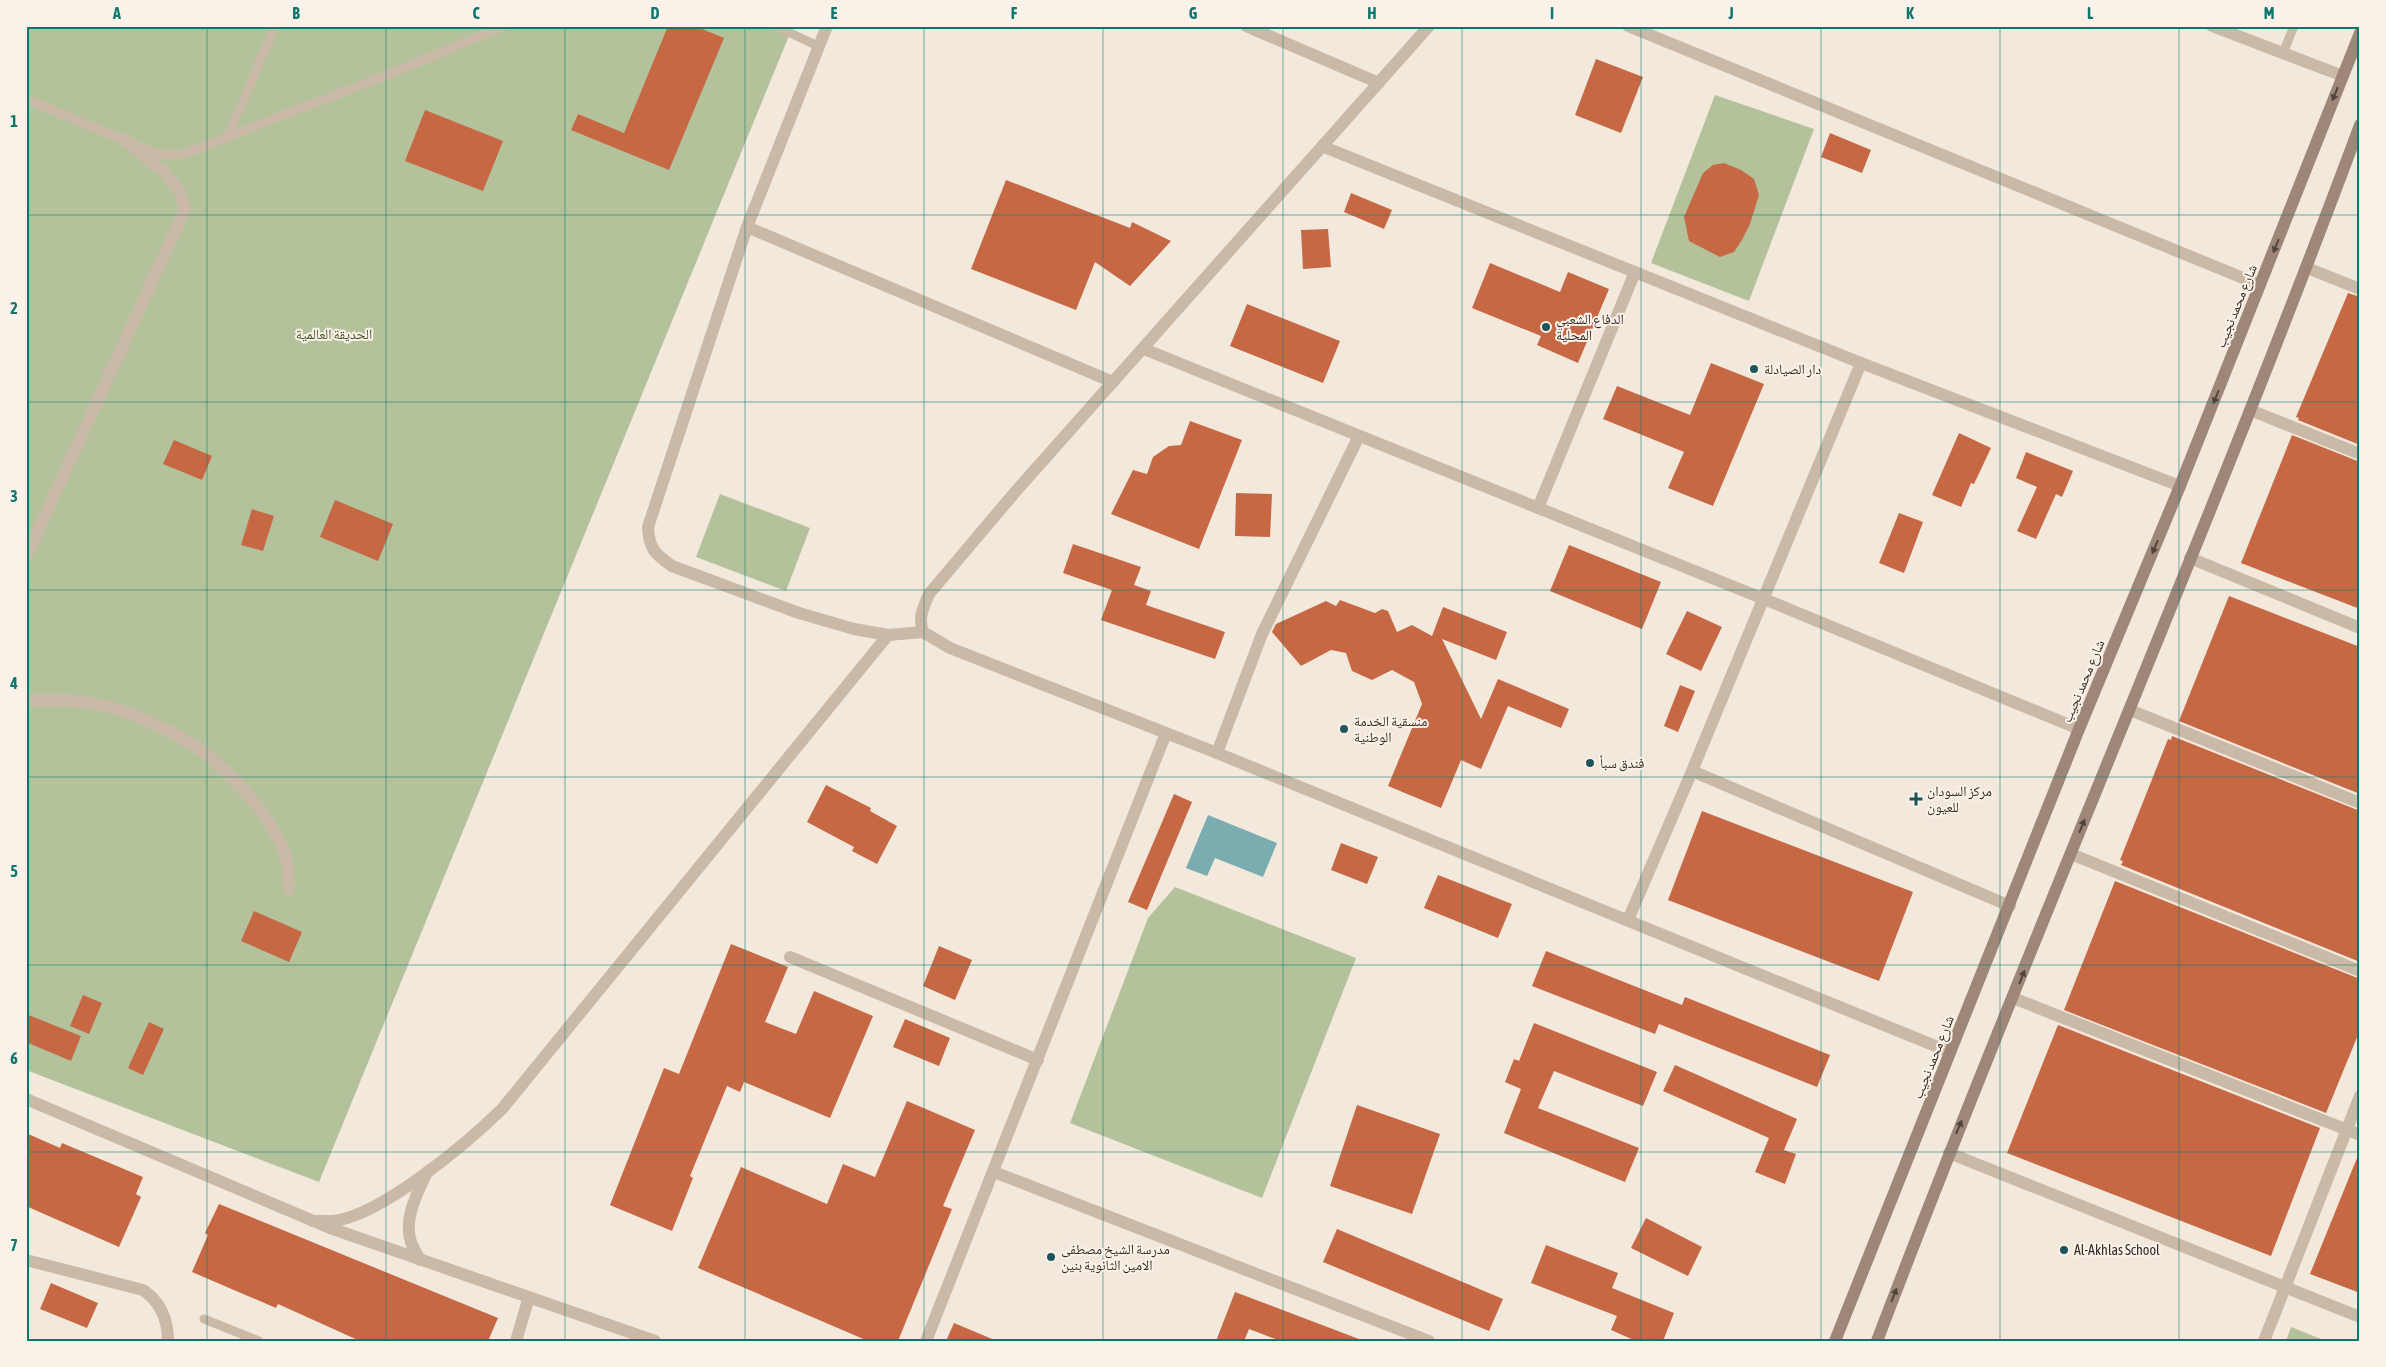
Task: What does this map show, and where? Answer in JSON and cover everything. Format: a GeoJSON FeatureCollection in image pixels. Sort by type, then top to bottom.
{"type":"FeatureCollection","features":[{"type":"Feature","properties":{"kind":"main road","name":"شارع محمد نجيب"},"geometry":{"type":"LineString","coordinates":[[1835,1341],[2080,729],[2180,486],[2360,33]]}},
{"type":"Feature","properties":{"kind":"main road"},"geometry":{"type":"LineString","coordinates":[[1877,1341],[1948,1153],[2130,710],[2307,268],[2360,125]]}},
{"type":"Feature","properties":{"kind":"street"},"geometry":{"type":"LineString","coordinates":[[827,26],[747,227],[648,527],[648,543],[657,556],[672,566],[735,591],[854,629],[888,635],[923,632],[950,648],[1217,753],[1950,1052]]}},
{"type":"Feature","properties":{"kind":"street"},"geometry":{"type":"LineString","coordinates":[[1246,26],[1379,83]]}},
{"type":"Feature","properties":{"kind":"street"},"geometry":{"type":"LineString","coordinates":[[923,632],[920,623],[922,611],[929,594],[1016,491],[1324,147],[1429,26]]}},
{"type":"Feature","properties":{"kind":"street"},"geometry":{"type":"LineString","coordinates":[[1628,26],[2260,285]]}},
{"type":"Feature","properties":{"kind":"street"},"geometry":{"type":"LineString","coordinates":[[2212,26],[2343,76]]}},
{"type":"Feature","properties":{"kind":"street"},"geometry":{"type":"LineString","coordinates":[[26,558],[185,209],[179,190],[169,178],[125,140]]}},
{"type":"Feature","properties":{"kind":"street"},"geometry":{"type":"LineString","coordinates":[[1324,147],[1861,363],[2180,486]]}},
{"type":"Feature","properties":{"kind":"street"},"geometry":{"type":"LineString","coordinates":[[747,227],[1113,382]]}},
{"type":"Feature","properties":{"kind":"street"},"geometry":{"type":"LineString","coordinates":[[2307,268],[2360,289]]}},
{"type":"Feature","properties":{"kind":"street"},"geometry":{"type":"LineString","coordinates":[[1538,508],[1635,272]]}},
{"type":"Feature","properties":{"kind":"street"},"geometry":{"type":"LineString","coordinates":[[1144,349],[1764,599],[2080,729]]}},
{"type":"Feature","properties":{"kind":"street"},"geometry":{"type":"LineString","coordinates":[[1628,920],[1764,599],[1861,363]]}},
{"type":"Feature","properties":{"kind":"street"},"geometry":{"type":"LineString","coordinates":[[2250,410],[2360,454]]}},
{"type":"Feature","properties":{"kind":"street"},"geometry":{"type":"LineString","coordinates":[[1217,753],[1262,634],[1359,436]]}},
{"type":"Feature","properties":{"kind":"street"},"geometry":{"type":"LineString","coordinates":[[2190,558],[2360,628]]}},
{"type":"Feature","properties":{"kind":"street"},"geometry":{"type":"LineString","coordinates":[[313,1221],[334,1221],[356,1214],[428,1172],[480,1130],[502,1109],[888,635]]}},
{"type":"Feature","properties":{"kind":"street"},"geometry":{"type":"LineString","coordinates":[[26,701],[45,699],[81,701],[111,707],[164,730],[199,749],[237,783],[261,811],[277,839],[287,862],[288,889]]}},
{"type":"Feature","properties":{"kind":"street"},"geometry":{"type":"LineString","coordinates":[[2130,710],[2360,803]]}},
{"type":"Feature","properties":{"kind":"street"},"geometry":{"type":"LineString","coordinates":[[926,1341],[1166,733]]}},
{"type":"Feature","properties":{"kind":"street"},"geometry":{"type":"LineString","coordinates":[[1692,771],[2010,906]]}},
{"type":"Feature","properties":{"kind":"street"},"geometry":{"type":"LineString","coordinates":[[2071,854],[2360,971]]}},
{"type":"Feature","properties":{"kind":"street"},"geometry":{"type":"LineString","coordinates":[[790,957],[1038,1060]]}},
{"type":"Feature","properties":{"kind":"street"},"geometry":{"type":"LineString","coordinates":[[2013,998],[2360,1135]]}},
{"type":"Feature","properties":{"kind":"street"},"geometry":{"type":"LineString","coordinates":[[2264,1341],[2360,1096]]}},
{"type":"Feature","properties":{"kind":"street"},"geometry":{"type":"LineString","coordinates":[[26,1099],[313,1221],[654,1341]]}},
{"type":"Feature","properties":{"kind":"street"},"geometry":{"type":"LineString","coordinates":[[1948,1153],[2286,1285],[2360,1316]]}},
{"type":"Feature","properties":{"kind":"street"},"geometry":{"type":"LineString","coordinates":[[420,1260],[410,1241],[410,1225],[412,1207],[428,1172]]}},
{"type":"Feature","properties":{"kind":"street"},"geometry":{"type":"LineString","coordinates":[[994,1172],[1429,1341]]}},
{"type":"Feature","properties":{"kind":"street"},"geometry":{"type":"LineString","coordinates":[[26,1260],[143,1290],[154,1298],[163,1311],[168,1329],[168,1341]]}},
{"type":"Feature","properties":{"kind":"street"},"geometry":{"type":"LineString","coordinates":[[516,1341],[529,1298]]}},
{"type":"Feature","properties":{"kind":"lane"},"geometry":{"type":"LineString","coordinates":[[228,136],[275,26]]}},
{"type":"Feature","properties":{"kind":"lane"},"geometry":{"type":"LineString","coordinates":[[26,99],[157,154],[172,155],[186,153],[404,68],[504,26]]}},
{"type":"Feature","properties":{"kind":"lane"},"geometry":{"type":"LineString","coordinates":[[775,26],[818,46]]}},
{"type":"Feature","properties":{"kind":"lane"},"geometry":{"type":"LineString","coordinates":[[2283,54],[2294,26]]}},
{"type":"Feature","properties":{"kind":"lane"},"geometry":{"type":"LineString","coordinates":[[204,1319],[259,1341]]}},
{"type":"Feature","properties":{"kind":"green space","name":"الحديقة العالمية"},"geometry":{"type":"Polygon","coordinates":[[[26,26],[793,26],[319,1182],[26,1070],[26,26]]]}},
{"type":"Feature","properties":{"kind":"green space"},"geometry":{"type":"Polygon","coordinates":[[[1715,95],[1814,129],[1749,301],[1651,263],[1715,95]]]}},
{"type":"Feature","properties":{"kind":"green space"},"geometry":{"type":"Polygon","coordinates":[[[720,494],[810,528],[786,591],[696,557],[720,494]]]}},
{"type":"Feature","properties":{"kind":"green space"},"geometry":{"type":"Polygon","coordinates":[[[1175,887],[1356,958],[1262,1198],[1070,1123],[1148,918],[1175,887]]]}},
{"type":"Feature","properties":{"kind":"green space"},"geometry":{"type":"Polygon","coordinates":[[[2291,1327],[2326,1341],[2286,1341],[2291,1327]]]}},
{"type":"Feature","properties":{"kind":"water"},"geometry":{"type":"Polygon","coordinates":[[[1208,815],[1277,843],[1263,877],[1215,858],[1207,876],[1186,868],[1208,815]]]}},
{"type":"Feature","properties":{"kind":"building"},"geometry":{"type":"Polygon","coordinates":[[[668,26],[695,26],[724,38],[669,170],[571,130],[578,114],[624,133],[668,26]]]}},
{"type":"Feature","properties":{"kind":"building"},"geometry":{"type":"Polygon","coordinates":[[[1596,59],[1643,77],[1621,133],[1575,115],[1596,59]]]}},
{"type":"Feature","properties":{"kind":"building"},"geometry":{"type":"Polygon","coordinates":[[[425,110],[503,141],[483,191],[405,161],[425,110]]]}},
{"type":"Feature","properties":{"kind":"building"},"geometry":{"type":"Polygon","coordinates":[[[1830,133],[1871,150],[1862,173],[1821,157],[1830,133]]]}},
{"type":"Feature","properties":{"kind":"building"},"geometry":{"type":"Polygon","coordinates":[[[1724,163],[1741,170],[1754,179],[1759,195],[1750,224],[1742,240],[1734,252],[1720,257],[1689,241],[1684,217],[1703,173],[1713,165],[1724,163]]]}},
{"type":"Feature","properties":{"kind":"building"},"geometry":{"type":"Polygon","coordinates":[[[1006,180],[1130,228],[1132,222],[1171,241],[1130,286],[1095,262],[1076,310],[971,269],[1006,180]]]}},
{"type":"Feature","properties":{"kind":"building"},"geometry":{"type":"Polygon","coordinates":[[[1351,193],[1392,210],[1384,229],[1344,212],[1351,193]]]}},
{"type":"Feature","properties":{"kind":"building"},"geometry":{"type":"Polygon","coordinates":[[[1328,229],[1331,267],[1303,269],[1301,230],[1328,229]]]}},
{"type":"Feature","properties":{"kind":"building"},"geometry":{"type":"Polygon","coordinates":[[[1490,263],[1560,292],[1568,272],[1609,289],[1578,363],[1537,345],[1541,336],[1472,308],[1490,263]]]}},
{"type":"Feature","properties":{"kind":"building"},"geometry":{"type":"Polygon","coordinates":[[[2348,293],[2360,297],[2360,445],[2298,420],[2299,418],[2296,417],[2348,293]]]}},
{"type":"Feature","properties":{"kind":"building"},"geometry":{"type":"Polygon","coordinates":[[[1247,304],[1340,341],[1323,383],[1230,346],[1247,304]]]}},
{"type":"Feature","properties":{"kind":"building"},"geometry":{"type":"Polygon","coordinates":[[[1711,363],[1764,384],[1713,506],[1668,488],[1684,452],[1603,419],[1617,386],[1690,415],[1711,363]]]}},
{"type":"Feature","properties":{"kind":"building"},"geometry":{"type":"Polygon","coordinates":[[[1190,421],[1242,440],[1199,549],[1111,514],[1133,470],[1147,474],[1153,457],[1169,446],[1181,445],[1190,421]]]}},
{"type":"Feature","properties":{"kind":"building"},"geometry":{"type":"Polygon","coordinates":[[[1959,433],[1991,448],[1974,484],[1971,483],[1961,507],[1932,495],[1959,433]]]}},
{"type":"Feature","properties":{"kind":"building"},"geometry":{"type":"Polygon","coordinates":[[[2292,435],[2360,462],[2360,609],[2241,563],[2292,435]]]}},
{"type":"Feature","properties":{"kind":"building"},"geometry":{"type":"Polygon","coordinates":[[[174,440],[212,456],[202,480],[163,464],[174,440]]]}},
{"type":"Feature","properties":{"kind":"building"},"geometry":{"type":"Polygon","coordinates":[[[2026,452],[2073,471],[2062,497],[2056,494],[2036,539],[2017,531],[2037,487],[2016,478],[2026,452]]]}},
{"type":"Feature","properties":{"kind":"building"},"geometry":{"type":"Polygon","coordinates":[[[1236,493],[1272,494],[1270,537],[1235,536],[1236,493]]]}},
{"type":"Feature","properties":{"kind":"building"},"geometry":{"type":"Polygon","coordinates":[[[335,500],[393,524],[378,561],[320,537],[335,500]]]}},
{"type":"Feature","properties":{"kind":"building"},"geometry":{"type":"Polygon","coordinates":[[[252,509],[274,516],[263,551],[241,545],[252,509]]]}},
{"type":"Feature","properties":{"kind":"building"},"geometry":{"type":"Polygon","coordinates":[[[1899,513],[1923,522],[1904,573],[1879,563],[1899,513]]]}},
{"type":"Feature","properties":{"kind":"building"},"geometry":{"type":"Polygon","coordinates":[[[1073,544],[1141,567],[1134,585],[1151,591],[1146,605],[1225,632],[1215,659],[1101,620],[1112,590],[1063,573],[1073,544]]]}},
{"type":"Feature","properties":{"kind":"building"},"geometry":{"type":"Polygon","coordinates":[[[1569,545],[1661,582],[1642,629],[1550,591],[1569,545]]]}},
{"type":"Feature","properties":{"kind":"building"},"geometry":{"type":"Polygon","coordinates":[[[2229,596],[2360,647],[2360,794],[2179,721],[2229,596]]]}},
{"type":"Feature","properties":{"kind":"building"},"geometry":{"type":"Polygon","coordinates":[[[1340,600],[1375,613],[1382,609],[1388,611],[1397,632],[1412,625],[1432,636],[1443,607],[1507,632],[1496,660],[1442,639],[1481,719],[1498,679],[1569,709],[1561,728],[1508,706],[1481,769],[1461,760],[1441,808],[1388,786],[1422,704],[1414,682],[1392,670],[1372,680],[1352,671],[1346,653],[1331,650],[1301,666],[1272,632],[1276,624],[1326,601],[1336,606],[1340,600]]]}},
{"type":"Feature","properties":{"kind":"building"},"geometry":{"type":"Polygon","coordinates":[[[1687,611],[1722,627],[1701,671],[1666,654],[1687,611]]]}},
{"type":"Feature","properties":{"kind":"building"},"geometry":{"type":"Polygon","coordinates":[[[1680,685],[1695,691],[1678,732],[1664,726],[1680,685]]]}},
{"type":"Feature","properties":{"kind":"building"},"geometry":{"type":"Polygon","coordinates":[[[2172,736],[2360,811],[2360,962],[2121,865],[2123,861],[2120,860],[2168,739],[2171,740],[2172,736]]]}},
{"type":"Feature","properties":{"kind":"building"},"geometry":{"type":"Polygon","coordinates":[[[826,785],[871,808],[870,811],[897,826],[877,864],[852,851],[854,847],[807,822],[826,785]]]}},
{"type":"Feature","properties":{"kind":"building"},"geometry":{"type":"Polygon","coordinates":[[[1174,794],[1192,802],[1147,910],[1128,902],[1174,794]]]}},
{"type":"Feature","properties":{"kind":"building"},"geometry":{"type":"Polygon","coordinates":[[[1702,811],[1913,892],[1879,981],[1668,900],[1702,811]]]}},
{"type":"Feature","properties":{"kind":"building"},"geometry":{"type":"Polygon","coordinates":[[[1341,843],[1378,857],[1367,884],[1331,870],[1341,843]]]}},
{"type":"Feature","properties":{"kind":"building"},"geometry":{"type":"Polygon","coordinates":[[[1438,875],[1512,904],[1498,938],[1424,908],[1438,875]]]}},
{"type":"Feature","properties":{"kind":"building"},"geometry":{"type":"Polygon","coordinates":[[[2115,881],[2360,979],[2360,1030],[2326,1113],[2064,1010],[2115,881]]]}},
{"type":"Feature","properties":{"kind":"building"},"geometry":{"type":"Polygon","coordinates":[[[254,911],[302,932],[289,962],[241,941],[254,911]]]}},
{"type":"Feature","properties":{"kind":"building"},"geometry":{"type":"Polygon","coordinates":[[[731,944],[788,967],[765,1022],[796,1034],[814,991],[873,1016],[830,1118],[744,1082],[740,1092],[727,1086],[690,1176],[693,1178],[672,1231],[610,1205],[664,1068],[679,1074],[731,944]]]}},
{"type":"Feature","properties":{"kind":"building"},"geometry":{"type":"Polygon","coordinates":[[[939,946],[972,960],[955,1000],[923,986],[939,946]]]}},
{"type":"Feature","properties":{"kind":"building"},"geometry":{"type":"Polygon","coordinates":[[[1546,951],[1682,1005],[1685,997],[1830,1055],[1817,1087],[1659,1024],[1655,1034],[1532,986],[1546,951]]]}},
{"type":"Feature","properties":{"kind":"building"},"geometry":{"type":"Polygon","coordinates":[[[83,995],[102,1003],[89,1034],[70,1026],[83,995]]]}},
{"type":"Feature","properties":{"kind":"building"},"geometry":{"type":"Polygon","coordinates":[[[26,1014],[81,1036],[71,1061],[26,1042],[26,1014]]]}},
{"type":"Feature","properties":{"kind":"building"},"geometry":{"type":"Polygon","coordinates":[[[905,1019],[950,1038],[939,1066],[893,1047],[905,1019]]]}},
{"type":"Feature","properties":{"kind":"building"},"geometry":{"type":"Polygon","coordinates":[[[149,1022],[164,1029],[143,1075],[128,1068],[149,1022]]]}},
{"type":"Feature","properties":{"kind":"building"},"geometry":{"type":"Polygon","coordinates":[[[1534,1023],[1657,1072],[1643,1106],[1554,1071],[1538,1108],[1639,1148],[1625,1182],[1504,1133],[1521,1089],[1505,1082],[1514,1059],[1519,1061],[1534,1023]]]}},
{"type":"Feature","properties":{"kind":"building"},"geometry":{"type":"Polygon","coordinates":[[[2058,1025],[2320,1128],[2271,1256],[2007,1153],[2058,1025]]]}},
{"type":"Feature","properties":{"kind":"building"},"geometry":{"type":"Polygon","coordinates":[[[1675,1065],[1797,1119],[1784,1150],[1796,1154],[1785,1184],[1755,1172],[1769,1138],[1663,1091],[1675,1065]]]}},
{"type":"Feature","properties":{"kind":"building"},"geometry":{"type":"Polygon","coordinates":[[[907,1101],[975,1130],[943,1206],[952,1209],[898,1341],[868,1341],[698,1268],[741,1167],[827,1204],[843,1164],[875,1177],[907,1101]]]}},
{"type":"Feature","properties":{"kind":"building"},"geometry":{"type":"Polygon","coordinates":[[[1357,1105],[1440,1134],[1412,1214],[1330,1186],[1357,1105]]]}},
{"type":"Feature","properties":{"kind":"building"},"geometry":{"type":"Polygon","coordinates":[[[26,1133],[60,1148],[62,1143],[143,1177],[136,1194],[141,1197],[119,1247],[26,1206],[26,1133]]]}},
{"type":"Feature","properties":{"kind":"building"},"geometry":{"type":"Polygon","coordinates":[[[2360,1153],[2360,1293],[2310,1274],[2360,1153]]]}},
{"type":"Feature","properties":{"kind":"building"},"geometry":{"type":"Polygon","coordinates":[[[219,1204],[498,1318],[488,1341],[360,1341],[278,1304],[276,1308],[192,1272],[208,1235],[205,1233],[219,1204]]]}},
{"type":"Feature","properties":{"kind":"building"},"geometry":{"type":"Polygon","coordinates":[[[1646,1218],[1702,1247],[1688,1276],[1631,1248],[1646,1218]]]}},
{"type":"Feature","properties":{"kind":"building"},"geometry":{"type":"Polygon","coordinates":[[[1337,1229],[1503,1299],[1489,1331],[1323,1262],[1337,1229]]]}},
{"type":"Feature","properties":{"kind":"building"},"geometry":{"type":"Polygon","coordinates":[[[1546,1245],[1618,1273],[1612,1288],[1674,1313],[1663,1341],[1636,1341],[1611,1330],[1617,1316],[1531,1283],[1546,1245]]]}},
{"type":"Feature","properties":{"kind":"building"},"geometry":{"type":"Polygon","coordinates":[[[51,1283],[98,1303],[87,1328],[40,1309],[51,1283]]]}},
{"type":"Feature","properties":{"kind":"building"},"geometry":{"type":"Polygon","coordinates":[[[1235,1292],[1359,1339],[1359,1341],[1281,1341],[1249,1329],[1244,1341],[1216,1341],[1235,1292]]]}},
{"type":"Feature","properties":{"kind":"building"},"geometry":{"type":"Polygon","coordinates":[[[954,1323],[997,1341],[946,1341],[954,1323]]]}},
{"type":"Feature","properties":{"kind":"place","name":"الدفاع الشعبي المحلية"},"geometry":{"type":"Point","coordinates":[1546,327]}},
{"type":"Feature","properties":{"kind":"place","name":"دار الصيادلة"},"geometry":{"type":"Point","coordinates":[1754,369]}},
{"type":"Feature","properties":{"kind":"place","name":"منسقية الخدمة الوطنية"},"geometry":{"type":"Point","coordinates":[1344,729]}},
{"type":"Feature","properties":{"kind":"place","name":"فندق سبأ"},"geometry":{"type":"Point","coordinates":[1590,763]}},
{"type":"Feature","properties":{"kind":"place","name":"مركز السودان للعيون"},"geometry":{"type":"Point","coordinates":[1916,799]}},
{"type":"Feature","properties":{"kind":"place","name":"Al-Akhlas School"},"geometry":{"type":"Point","coordinates":[2064,1250]}},
{"type":"Feature","properties":{"kind":"place","name":"مدرسة الشيخ مصطفى الامين الثانوية بنين"},"geometry":{"type":"Point","coordinates":[1051,1257]}}]}
